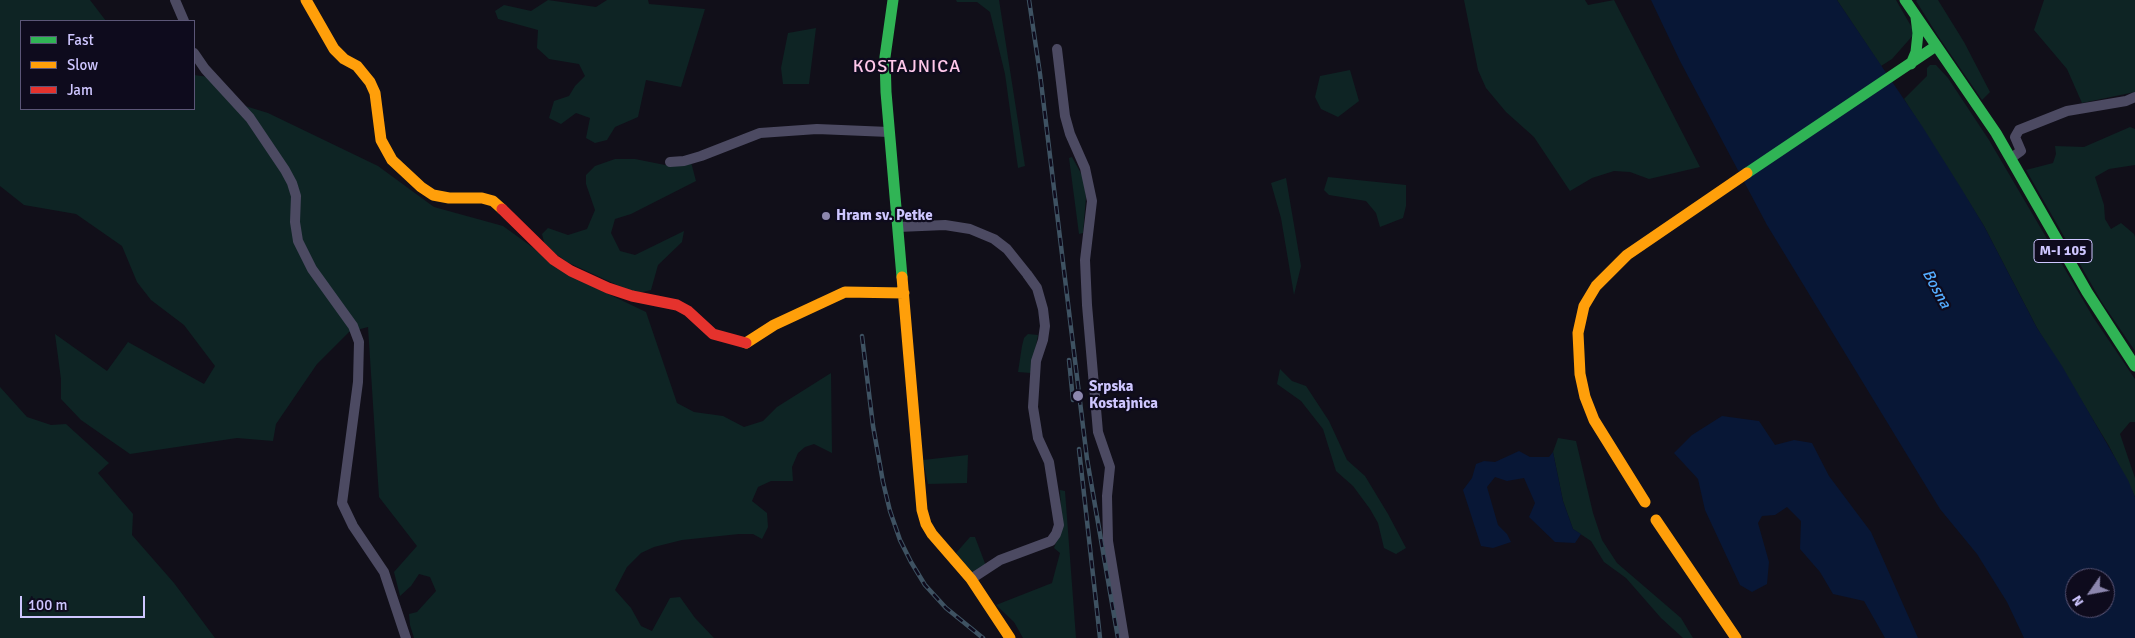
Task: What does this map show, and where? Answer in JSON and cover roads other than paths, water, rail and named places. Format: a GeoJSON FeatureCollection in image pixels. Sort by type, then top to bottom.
{"type":"FeatureCollection","features":[{"type":"Feature","properties":{"kind":"main road"},"geometry":{"type":"LineString","coordinates":[[306,0],[334,49],[344,59],[356,66],[370,82],[375,93],[381,140],[392,160],[422,187],[433,194],[449,198],[482,198],[493,201],[554,260],[571,271],[608,288],[632,296],[677,305],[688,311],[713,334],[745,344],[774,325],[845,292],[904,293]]}},
{"type":"Feature","properties":{"kind":"main road"},"geometry":{"type":"LineString","coordinates":[[893,0],[885,57],[889,132],[923,517],[938,543],[970,579],[1010,638]]}},
{"type":"Feature","properties":{"kind":"main road","name":"M-I 105"},"geometry":{"type":"LineString","coordinates":[[1905,0],[2012,158],[2087,292],[2135,366]]}},
{"type":"Feature","properties":{"kind":"main road"},"geometry":{"type":"LineString","coordinates":[[1911,64],[1916,52],[1918,33],[1916,17]]}},
{"type":"Feature","properties":{"kind":"main road"},"geometry":{"type":"LineString","coordinates":[[1645,502],[1594,420],[1585,397],[1580,374],[1578,333],[1584,306],[1596,286],[1627,255],[1669,225],[1936,46]]}},
{"type":"Feature","properties":{"kind":"main road"},"geometry":{"type":"LineString","coordinates":[[1656,520],[1735,635]]}},
{"type":"Feature","properties":{"kind":"street"},"geometry":{"type":"LineString","coordinates":[[175,0],[184,20]]}},
{"type":"Feature","properties":{"kind":"street"},"geometry":{"type":"LineString","coordinates":[[1057,50],[1065,116],[1070,134],[1085,168],[1092,201],[1085,260],[1087,305],[1098,432],[1110,467],[1107,496],[1108,541],[1124,638]]}},
{"type":"Feature","properties":{"kind":"street"},"geometry":{"type":"LineString","coordinates":[[195,54],[205,69],[250,118],[285,170],[296,196],[295,222],[298,241],[317,276],[353,326],[359,342],[358,382],[342,503],[353,526],[384,572],[406,638]]}},
{"type":"Feature","properties":{"kind":"street"},"geometry":{"type":"LineString","coordinates":[[2012,158],[2021,151],[2015,137],[2019,130],[2067,111],[2126,101],[2135,97]]}},
{"type":"Feature","properties":{"kind":"street"},"geometry":{"type":"LineString","coordinates":[[670,162],[684,161],[701,156],[760,133],[817,129],[889,132]]}},
{"type":"Feature","properties":{"kind":"street"},"geometry":{"type":"LineString","coordinates":[[898,227],[945,225],[970,229],[994,239],[1007,249],[1027,274],[1036,288],[1043,309],[1043,340],[1036,361],[1033,407],[1038,438],[1051,470],[1059,525],[1051,541],[1000,560],[970,579]]}},
{"type":"Feature","properties":{"kind":"water","name":"Bosna"},"geometry":{"type":"Polygon","coordinates":[[[1651,0],[1837,0],[1922,126],[1961,188],[1984,226],[2037,328],[2062,366],[2128,480],[2135,497],[2135,638],[2024,638],[2007,602],[1977,554],[1940,509],[1767,225],[1680,61],[1651,0]]]}},
{"type":"Feature","properties":{"kind":"water"},"geometry":{"type":"Polygon","coordinates":[[[1722,416],[1759,421],[1775,445],[1794,440],[1812,443],[1829,476],[1871,532],[1918,638],[1885,638],[1864,601],[1833,594],[1820,572],[1800,549],[1801,521],[1787,507],[1775,515],[1762,516],[1758,523],[1769,562],[1767,584],[1752,592],[1740,585],[1705,510],[1698,479],[1674,453],[1692,435],[1722,416]]]}},
{"type":"Feature","properties":{"kind":"water"},"geometry":{"type":"Polygon","coordinates":[[[1519,451],[1530,457],[1549,457],[1553,452],[1563,501],[1573,529],[1581,534],[1575,543],[1555,542],[1529,517],[1535,503],[1524,478],[1507,481],[1495,477],[1487,487],[1498,525],[1507,534],[1511,542],[1493,548],[1481,546],[1463,490],[1472,478],[1476,464],[1484,461],[1495,462],[1519,451]]]}},
{"type":"Feature","properties":{"kind":"railway"},"geometry":{"type":"LineString","coordinates":[[1029,0],[1040,74],[1087,459],[1118,638]]}},
{"type":"Feature","properties":{"kind":"railway"},"geometry":{"type":"LineString","coordinates":[[862,336],[873,426],[883,482],[900,540],[925,585],[946,608],[983,638]]}},
{"type":"Feature","properties":{"kind":"railway"},"geometry":{"type":"LineString","coordinates":[[1069,360],[1073,400]]}},
{"type":"Feature","properties":{"kind":"railway"},"geometry":{"type":"LineString","coordinates":[[1079,449],[1100,638]]}},
{"type":"Feature","properties":{"kind":"place","name":"Hram sv. Petke"},"geometry":{"type":"Point","coordinates":[826,216]}},
{"type":"Feature","properties":{"kind":"place","name":"Srpska Kostajnica"},"geometry":{"type":"Point","coordinates":[1078,396]}},
{"type":"Feature","properties":{"kind":"district","name":"KOSTAJNICA"},"geometry":{"type":"Point","coordinates":[907,67]}}]}
